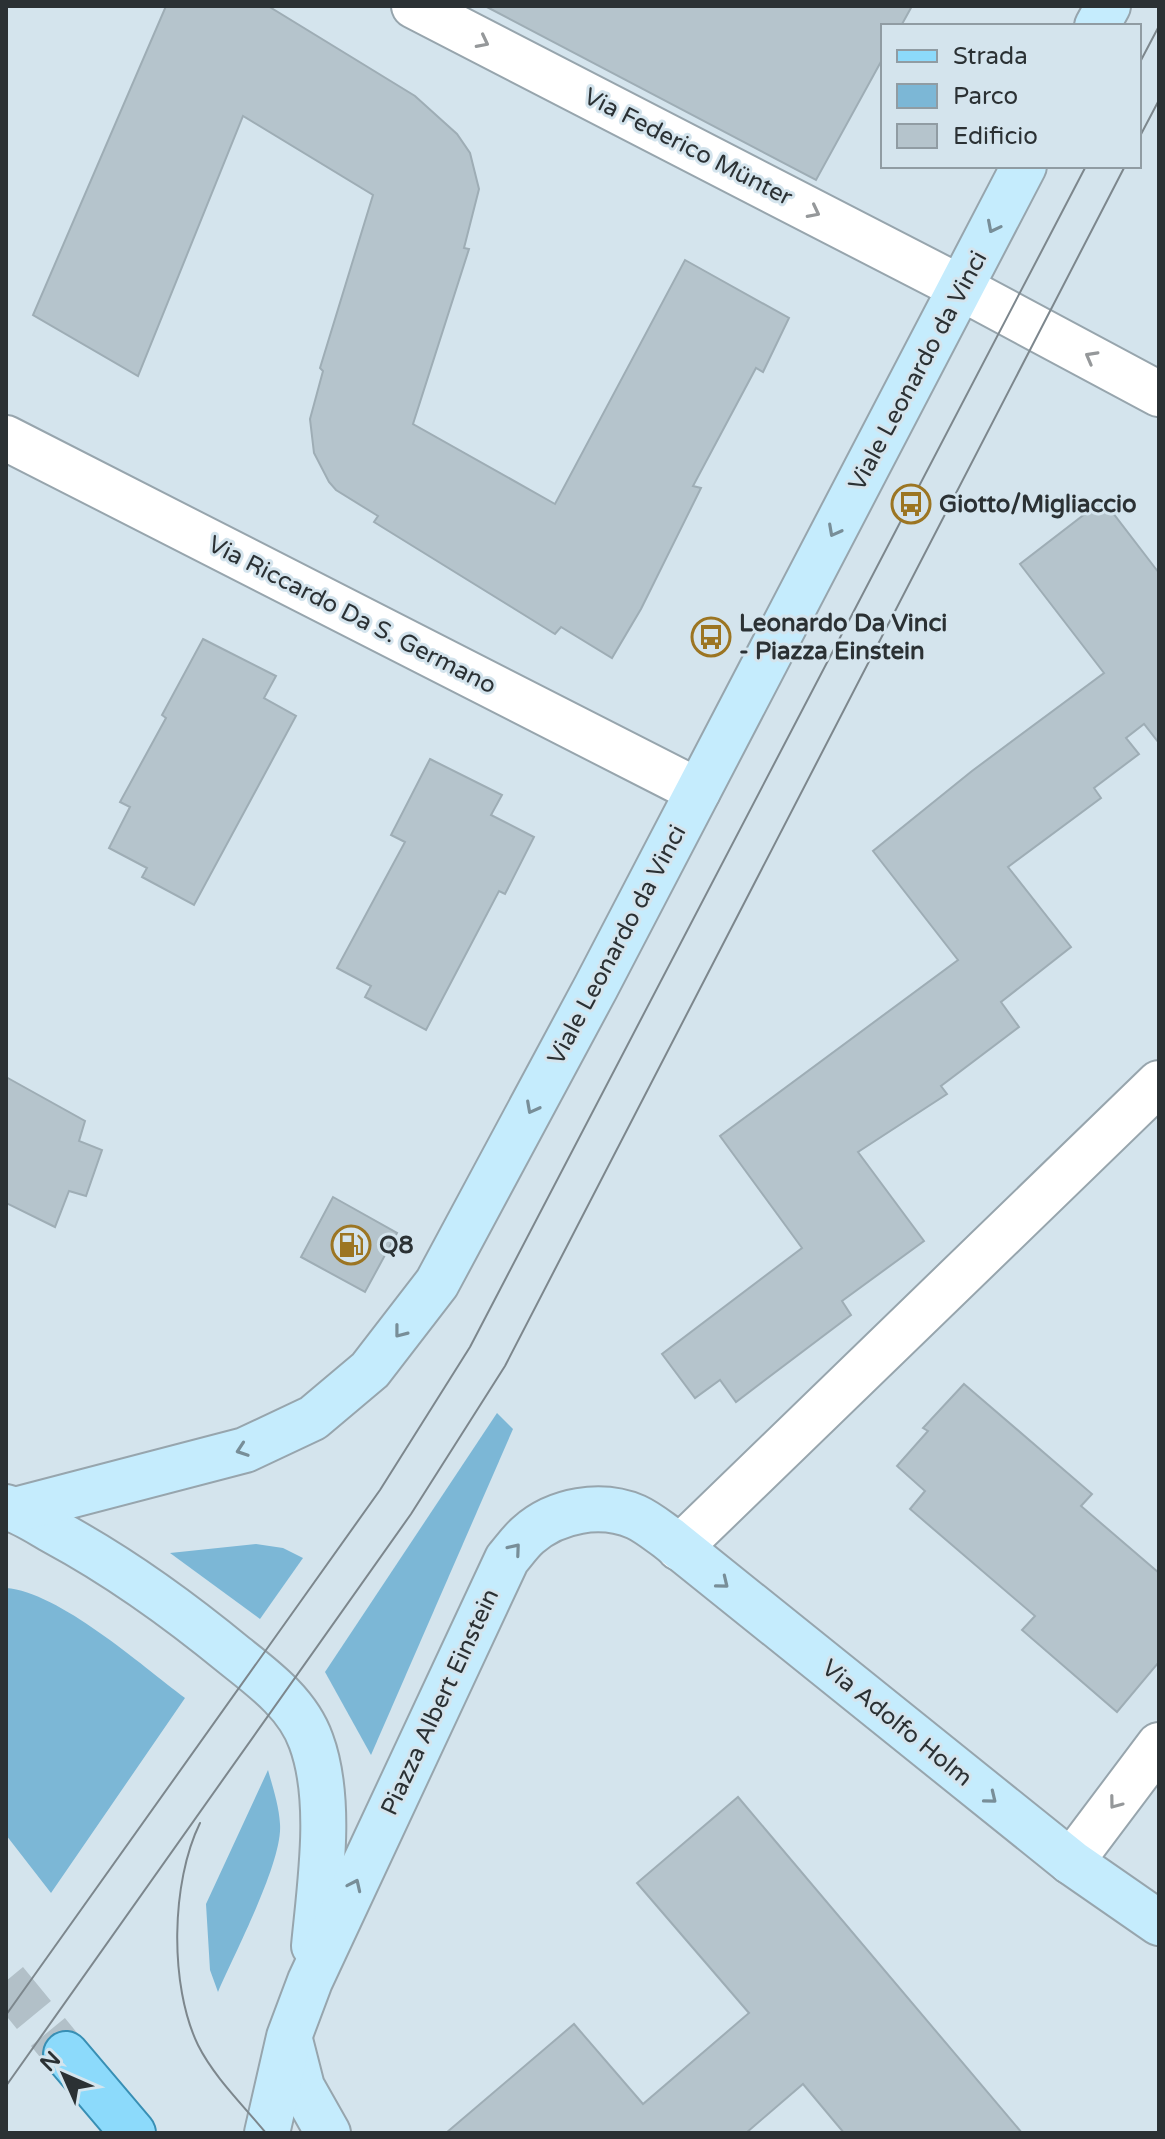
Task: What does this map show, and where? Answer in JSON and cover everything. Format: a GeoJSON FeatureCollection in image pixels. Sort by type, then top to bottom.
{"type":"FeatureCollection","features":[{"type":"Feature","properties":{"kind":"main road"},"geometry":{"type":"LineString","coordinates":[[66,2054],[133,2133]]}},
{"type":"Feature","properties":{"kind":"street","name":"Via Federico Münter"},"geometry":{"type":"LineString","coordinates":[[414,6],[961,288],[1159,394]]}},
{"type":"Feature","properties":{"kind":"street"},"geometry":{"type":"LineString","coordinates":[[1098,24],[1108,6]]}},
{"type":"Feature","properties":{"kind":"street","name":"Viale Leonardo da Vinci"},"geometry":{"type":"LineString","coordinates":[[11,1509],[245,1450],[313,1418],[370,1370],[437,1283],[489,1190],[1023,168]]}},
{"type":"Feature","properties":{"kind":"street","name":"Via Riccardo Da S. Germano"},"geometry":{"type":"LineString","coordinates":[[6,438],[698,791]]}},
{"type":"Feature","properties":{"kind":"street"},"geometry":{"type":"LineString","coordinates":[[679,1548],[1159,1083]]}},
{"type":"Feature","properties":{"kind":"street","name":"Piazza Albert Einstein"},"geometry":{"type":"LineString","coordinates":[[11,1509],[101,1557],[156,1593],[282,1696],[301,1720],[312,1742],[321,1793],[323,1833],[310,1981]]}},
{"type":"Feature","properties":{"kind":"street","name":"Piazza Albert Einstein"},"geometry":{"type":"LineString","coordinates":[[267,2133],[289,2037],[310,1981],[507,1559],[528,1534],[554,1518],[586,1510],[617,1511],[639,1518]]}},
{"type":"Feature","properties":{"kind":"street","name":"Via Adolfo Holm"},"geometry":{"type":"LineString","coordinates":[[639,1518],[1071,1862],[1159,1923]]}},
{"type":"Feature","properties":{"kind":"street"},"geometry":{"type":"LineString","coordinates":[[1071,1862],[1159,1745]]}},
{"type":"Feature","properties":{"kind":"street"},"geometry":{"type":"LineString","coordinates":[[289,2037],[302,2087],[328,2133]]}},
{"type":"Feature","properties":{"kind":"green space"},"geometry":{"type":"Polygon","coordinates":[[[497,1413],[513,1429],[371,1755],[325,1672],[497,1413]]]}},
{"type":"Feature","properties":{"kind":"green space"},"geometry":{"type":"Polygon","coordinates":[[[256,1544],[283,1548],[303,1558],[260,1619],[170,1553],[256,1544]]]}},
{"type":"Feature","properties":{"kind":"green space"},"geometry":{"type":"Polygon","coordinates":[[[6,1588],[50,1602],[74,1616],[185,1698],[51,1893],[6,1835],[6,1588]]]}},
{"type":"Feature","properties":{"kind":"green space"},"geometry":{"type":"Polygon","coordinates":[[[268,1770],[278,1810],[279,1841],[266,1884],[218,1992],[210,1970],[206,1904],[268,1770]]]}},
{"type":"Feature","properties":{"kind":"building"},"geometry":{"type":"Polygon","coordinates":[[[166,6],[268,6],[415,96],[457,134],[470,153],[479,189],[464,248],[469,249],[413,424],[555,504],[685,260],[789,318],[763,372],[756,368],[693,486],[701,488],[641,609],[612,658],[561,627],[555,634],[374,522],[378,516],[336,490],[329,482],[314,453],[310,419],[323,371],[320,368],[373,195],[243,116],[138,376],[33,315],[166,6]]]}},
{"type":"Feature","properties":{"kind":"building"},"geometry":{"type":"Polygon","coordinates":[[[485,6],[912,6],[902,24],[881,24],[881,62],[816,180],[485,6]]]}},
{"type":"Feature","properties":{"kind":"building"},"geometry":{"type":"Polygon","coordinates":[[[1103,500],[1159,573],[1159,743],[1144,724],[1126,738],[1139,754],[1094,788],[1101,798],[1008,867],[1071,947],[1001,1002],[1019,1027],[941,1086],[947,1094],[858,1152],[924,1241],[842,1301],[851,1315],[736,1402],[720,1380],[695,1398],[662,1354],[802,1248],[720,1136],[958,960],[873,851],[972,771],[1104,673],[1020,564],[1103,500]]]}},
{"type":"Feature","properties":{"kind":"building"},"geometry":{"type":"Polygon","coordinates":[[[203,639],[276,676],[264,698],[296,716],[194,905],[142,877],[147,868],[109,848],[130,807],[120,802],[166,718],[162,715],[203,639]]]}},
{"type":"Feature","properties":{"kind":"building"},"geometry":{"type":"Polygon","coordinates":[[[430,759],[502,795],[491,815],[534,837],[505,894],[499,891],[426,1030],[365,997],[371,986],[337,968],[405,842],[391,835],[430,759]]]}},
{"type":"Feature","properties":{"kind":"building"},"geometry":{"type":"Polygon","coordinates":[[[6,1077],[85,1121],[79,1141],[102,1150],[86,1196],[69,1191],[55,1227],[6,1203],[6,1077]]]}},
{"type":"Feature","properties":{"kind":"building"},"geometry":{"type":"Polygon","coordinates":[[[333,1197],[397,1233],[365,1292],[301,1257],[333,1197]]]}},
{"type":"Feature","properties":{"kind":"building"},"geometry":{"type":"Polygon","coordinates":[[[964,1384],[1092,1494],[1081,1506],[1159,1573],[1159,1662],[1117,1712],[1022,1630],[1035,1616],[910,1509],[925,1491],[897,1466],[928,1431],[923,1428],[964,1384]]]}},
{"type":"Feature","properties":{"kind":"building"},"geometry":{"type":"Polygon","coordinates":[[[738,1797],[1022,2133],[844,2133],[803,2084],[746,2133],[446,2133],[574,2024],[643,2104],[749,2013],[637,1883],[738,1797]]]}},
{"type":"Feature","properties":{"kind":"tunnel"},"geometry":{"type":"LineString","coordinates":[[6,1981],[66,2054]]}},
{"type":"Feature","properties":{"kind":"tram line"},"geometry":{"type":"LineString","coordinates":[[1141,60],[1159,26]]}},
{"type":"Feature","properties":{"kind":"tram line"},"geometry":{"type":"LineString","coordinates":[[1141,134],[1159,100]]}},
{"type":"Feature","properties":{"kind":"tram line"},"geometry":{"type":"LineString","coordinates":[[6,2015],[380,1490],[470,1347],[1085,168]]}},
{"type":"Feature","properties":{"kind":"tram line"},"geometry":{"type":"LineString","coordinates":[[6,2086],[411,1514],[505,1366],[1124,168]]}},
{"type":"Feature","properties":{"kind":"tram line"},"geometry":{"type":"LineString","coordinates":[[200,1823],[190,1847],[179,1903],[177,1934],[182,1993],[189,2021],[205,2057],[220,2080],[266,2133]]}},
{"type":"Feature","properties":{"kind":"place","name":"Giotto/Migliaccio"},"geometry":{"type":"Point","coordinates":[911,504]}},
{"type":"Feature","properties":{"kind":"place","name":"Leonardo Da Vinci - Piazza Einstein"},"geometry":{"type":"Point","coordinates":[711,637]}},
{"type":"Feature","properties":{"kind":"place","name":"Q8"},"geometry":{"type":"Point","coordinates":[351,1245]}}]}
